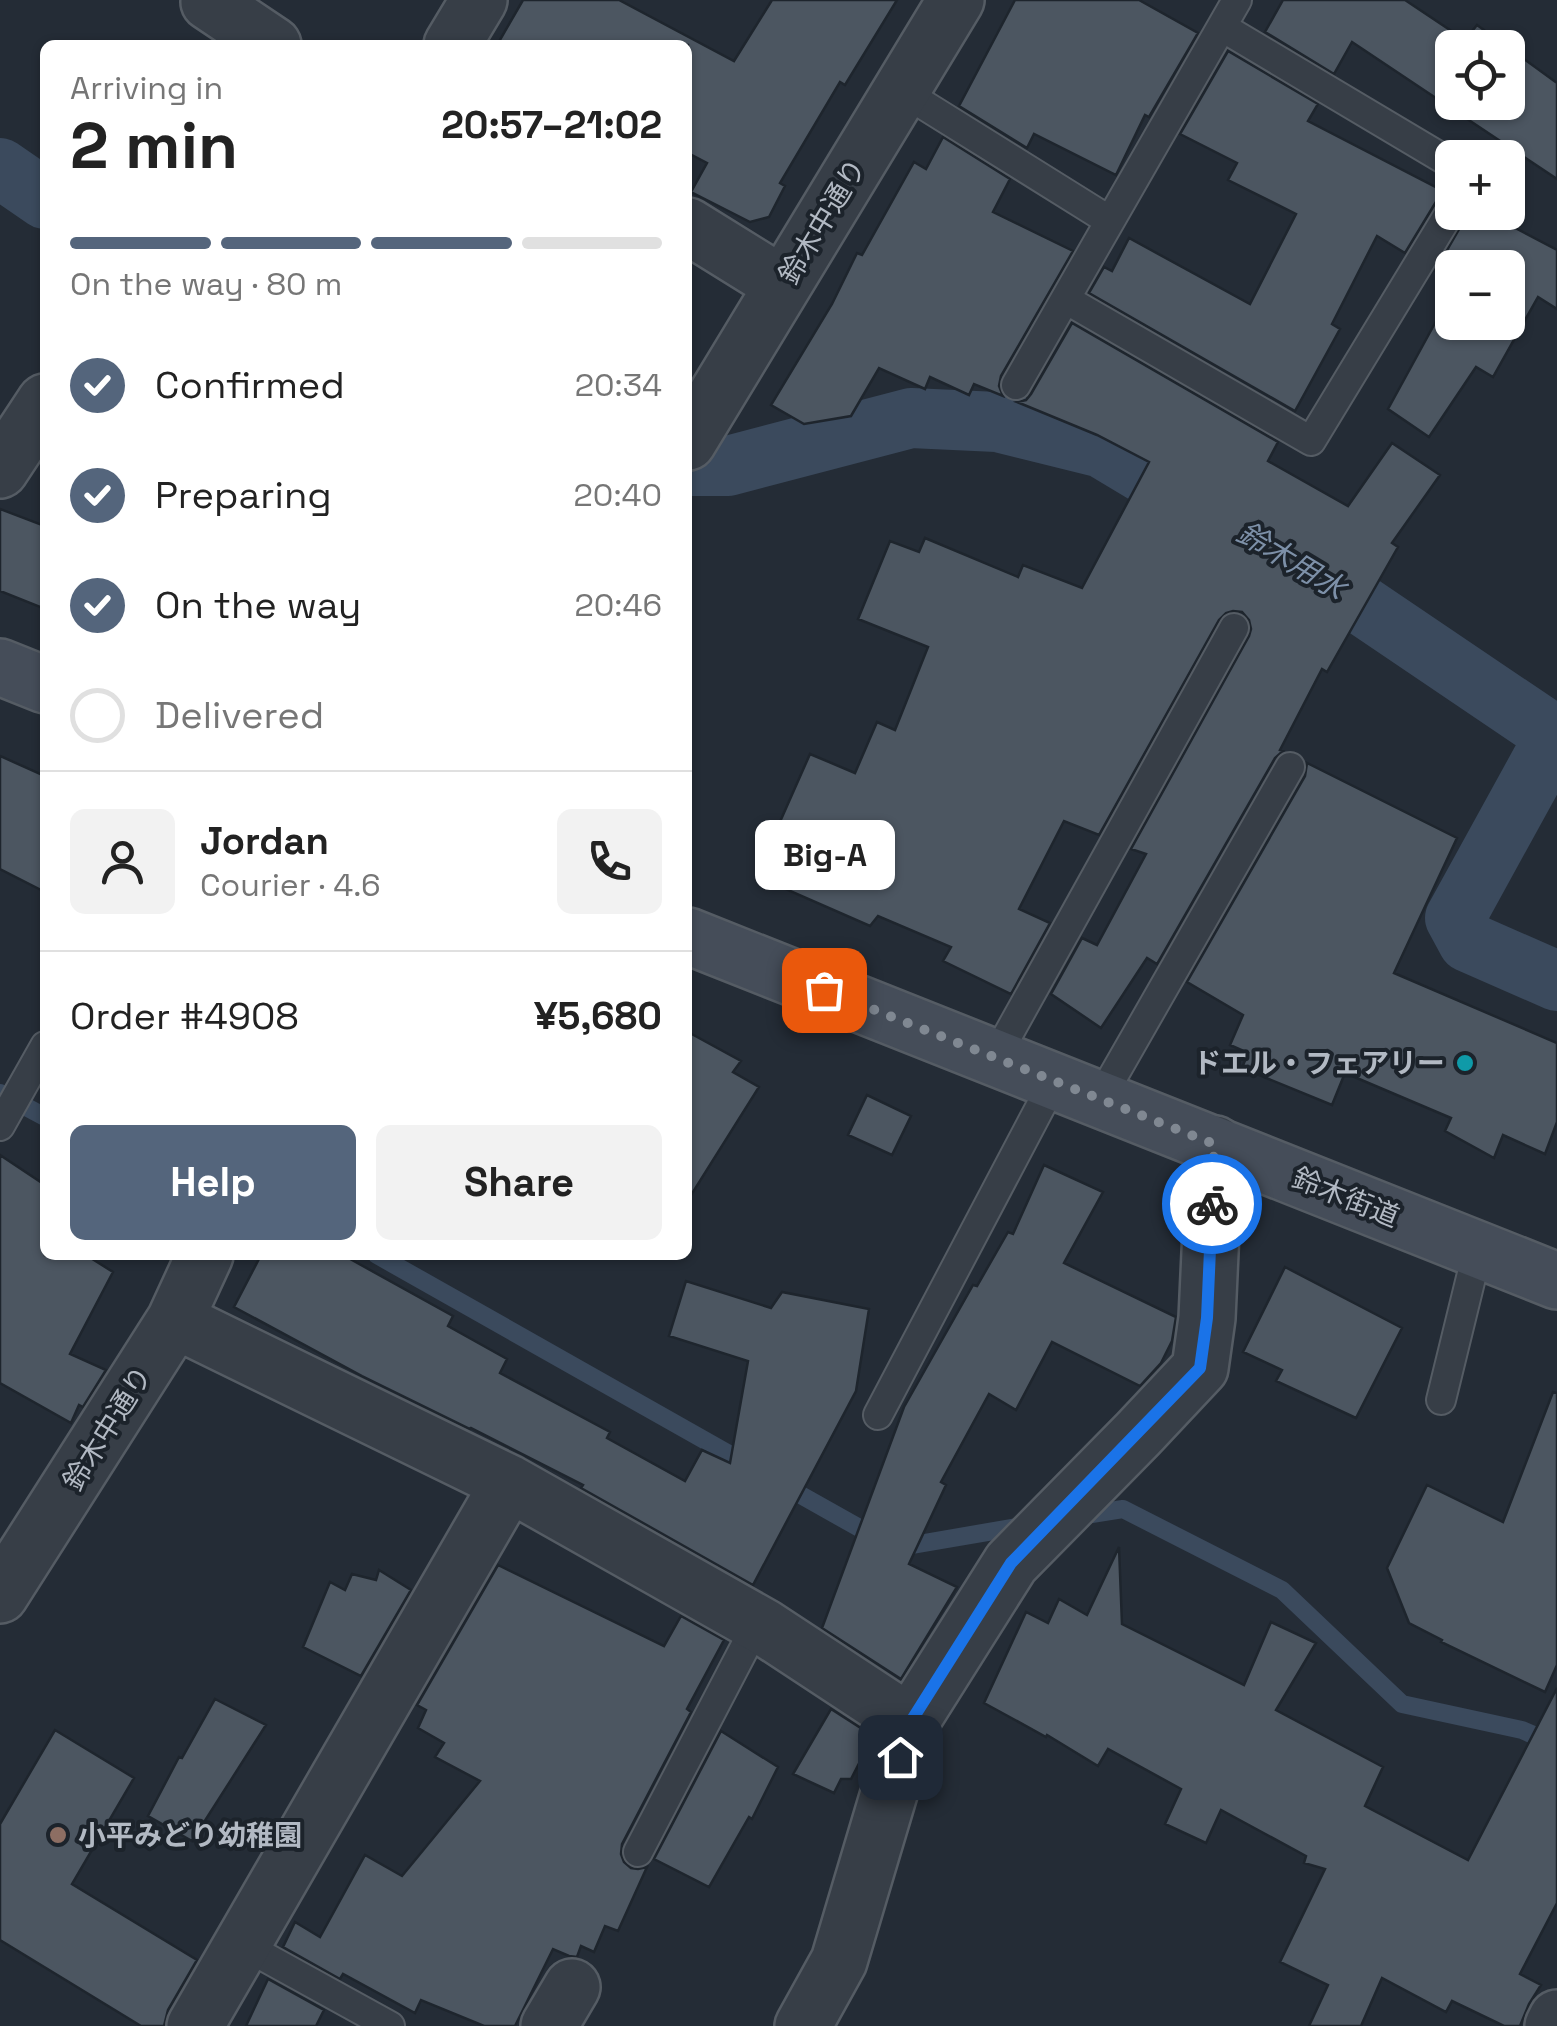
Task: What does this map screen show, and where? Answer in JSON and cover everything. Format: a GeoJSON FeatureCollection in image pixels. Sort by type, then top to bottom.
{"type":"FeatureCollection","features":[{"type":"Feature","properties":{"kind":"main road"},"geometry":{"type":"LineString","coordinates":[[0,667],[40,683]]}},
{"type":"Feature","properties":{"kind":"main road","name":"鈴木街道"},"geometry":{"type":"LineString","coordinates":[[692,938],[1557,1281]]}},
{"type":"Feature","properties":{"kind":"street"},"geometry":{"type":"LineString","coordinates":[[210,0],[266,40]]}},
{"type":"Feature","properties":{"kind":"street"},"geometry":{"type":"LineString","coordinates":[[455,40],[479,0]]}},
{"type":"Feature","properties":{"kind":"street","name":"鈴木中通り"},"geometry":{"type":"LineString","coordinates":[[692,435],[956,0]]}},
{"type":"Feature","properties":{"kind":"street"},"geometry":{"type":"LineString","coordinates":[[692,228],[783,285]]}},
{"type":"Feature","properties":{"kind":"street"},"geometry":{"type":"LineString","coordinates":[[0,470],[40,410]]}},
{"type":"Feature","properties":{"kind":"street"},"geometry":{"type":"LineString","coordinates":[[802,2026],[839,1961],[910,1723],[1016,1559],[1200,1368],[1207,1318],[1214,1144]]}},
{"type":"Feature","properties":{"kind":"street","name":"鈴木中通り"},"geometry":{"type":"LineString","coordinates":[[0,1595],[174,1320],[202,1260]]}},
{"type":"Feature","properties":{"kind":"street"},"geometry":{"type":"LineString","coordinates":[[174,1320],[509,1483],[758,1624],[910,1723]]}},
{"type":"Feature","properties":{"kind":"street"},"geometry":{"type":"LineString","coordinates":[[195,2026],[509,1483]]}},
{"type":"Feature","properties":{"kind":"street"},"geometry":{"type":"LineString","coordinates":[[1553,2026],[1557,2018]]}},
{"type":"Feature","properties":{"kind":"lane"},"geometry":{"type":"LineString","coordinates":[[1016,385],[1237,0]]}},
{"type":"Feature","properties":{"kind":"lane"},"geometry":{"type":"LineString","coordinates":[[1222,26],[1435,154]]}},
{"type":"Feature","properties":{"kind":"lane"},"geometry":{"type":"LineString","coordinates":[[900,90],[1110,221]]}},
{"type":"Feature","properties":{"kind":"lane"},"geometry":{"type":"LineString","coordinates":[[1066,300],[1310,441],[1439,230]]}},
{"type":"Feature","properties":{"kind":"lane"},"geometry":{"type":"LineString","coordinates":[[995,1058],[1234,628]]}},
{"type":"Feature","properties":{"kind":"lane"},"geometry":{"type":"LineString","coordinates":[[878,1415],[1077,1090],[1290,767]]}},
{"type":"Feature","properties":{"kind":"lane"},"geometry":{"type":"LineString","coordinates":[[0,1126],[40,1055]]}},
{"type":"Feature","properties":{"kind":"lane"},"geometry":{"type":"LineString","coordinates":[[1441,1400],[1478,1249]]}},
{"type":"Feature","properties":{"kind":"lane"},"geometry":{"type":"LineString","coordinates":[[638,1852],[758,1624]]}},
{"type":"Feature","properties":{"kind":"lane"},"geometry":{"type":"LineString","coordinates":[[244,1945],[390,2026]]}},
{"type":"Feature","properties":{"kind":"building"},"geometry":{"type":"Polygon","coordinates":[[[523,0],[619,0],[734,61],[772,0],[897,0],[845,85],[840,82],[780,183],[785,186],[769,217],[750,222],[692,193],[707,163],[692,155],[692,40],[500,40],[523,0]]]}},
{"type":"Feature","properties":{"kind":"building"},"geometry":{"type":"Polygon","coordinates":[[[1015,0],[1139,0],[1198,33],[1149,117],[1145,115],[1116,175],[1034,134],[1027,148],[959,106],[1015,0]]]}},
{"type":"Feature","properties":{"kind":"building"},"geometry":{"type":"Polygon","coordinates":[[[1283,0],[1405,0],[1450,30],[1435,30],[1435,97],[1352,42],[1334,74],[1265,32],[1283,0]]]}},
{"type":"Feature","properties":{"kind":"building"},"geometry":{"type":"Polygon","coordinates":[[[1228,51],[1318,104],[1308,121],[1435,187],[1435,203],[1405,253],[1377,236],[1332,324],[1340,329],[1295,411],[1089,293],[1104,267],[1112,271],[1129,238],[1250,304],[1296,214],[1228,180],[1237,163],[1180,134],[1228,51]]]}},
{"type":"Feature","properties":{"kind":"building"},"geometry":{"type":"Polygon","coordinates":[[[1525,60],[1557,83],[1557,179],[1525,158],[1525,140],[1499,140],[1469,120],[1525,120],[1525,60]]]}},
{"type":"Feature","properties":{"kind":"building"},"geometry":{"type":"Polygon","coordinates":[[[943,137],[1010,179],[993,212],[1073,251],[1001,376],[1003,396],[974,384],[969,395],[930,377],[925,389],[879,368],[851,416],[804,424],[771,405],[914,162],[926,169],[943,137]]]}},
{"type":"Feature","properties":{"kind":"building"},"geometry":{"type":"Polygon","coordinates":[[[1459,230],[1519,230],[1557,250],[1557,309],[1538,297],[1525,320],[1525,250],[1447,250],[1459,230]]]}},
{"type":"Feature","properties":{"kind":"building"},"geometry":{"type":"Polygon","coordinates":[[[1072,323],[1278,442],[1268,461],[1348,506],[1392,443],[1440,475],[1392,543],[1398,547],[1327,672],[1322,669],[1280,750],[1283,751],[1275,758],[1157,964],[1147,958],[1101,1028],[1051,994],[1082,938],[1097,945],[1146,854],[1131,849],[1249,636],[1249,620],[1242,612],[1226,613],[1219,620],[1099,835],[1064,821],[1019,909],[1050,923],[1011,994],[943,961],[951,947],[878,916],[870,926],[756,876],[810,754],[855,773],[877,722],[895,730],[928,647],[858,619],[890,541],[919,552],[925,538],[1018,577],[1023,565],[1082,588],[1149,462],[1097,435],[1017,402],[1031,394],[1072,323]]]}},
{"type":"Feature","properties":{"kind":"building"},"geometry":{"type":"Polygon","coordinates":[[[1435,323],[1435,340],[1514,340],[1493,377],[1476,367],[1429,437],[1388,409],[1435,323]]]}},
{"type":"Feature","properties":{"kind":"building"},"geometry":{"type":"Polygon","coordinates":[[[0,509],[40,524],[40,607],[0,591],[0,509]]]}},
{"type":"Feature","properties":{"kind":"building"},"geometry":{"type":"Polygon","coordinates":[[[0,756],[40,774],[40,889],[0,869],[0,756]]]}},
{"type":"Feature","properties":{"kind":"building"},"geometry":{"type":"Polygon","coordinates":[[[1307,763],[1457,838],[1394,973],[1557,1043],[1557,1122],[1545,1154],[1503,1135],[1494,1158],[1445,1131],[1451,1118],[1345,1073],[1332,1105],[1242,1068],[1248,1053],[1230,1045],[1243,1015],[1187,982],[1305,776],[1307,763]]]}},
{"type":"Feature","properties":{"kind":"building"},"geometry":{"type":"Polygon","coordinates":[[[692,1034],[741,1061],[733,1072],[759,1087],[692,1194],[692,1034]]]}},
{"type":"Feature","properties":{"kind":"building"},"geometry":{"type":"Polygon","coordinates":[[[867,1095],[911,1116],[892,1155],[848,1135],[867,1095]]]}},
{"type":"Feature","properties":{"kind":"building"},"geometry":{"type":"Polygon","coordinates":[[[0,1155],[40,1182],[40,1260],[94,1260],[113,1272],[70,1354],[106,1370],[83,1407],[79,1405],[71,1423],[0,1383],[0,1155]]]}},
{"type":"Feature","properties":{"kind":"building"},"geometry":{"type":"Polygon","coordinates":[[[1044,1165],[1103,1192],[1064,1263],[1176,1317],[1172,1341],[1161,1363],[1140,1386],[1052,1342],[1016,1410],[989,1394],[941,1482],[946,1485],[909,1564],[957,1587],[901,1679],[822,1628],[904,1407],[973,1285],[977,1286],[1008,1232],[1013,1234],[1044,1165]]]}},
{"type":"Feature","properties":{"kind":"building"},"geometry":{"type":"Polygon","coordinates":[[[258,1260],[352,1260],[453,1316],[448,1326],[507,1359],[500,1373],[610,1432],[607,1438],[685,1481],[702,1450],[730,1463],[748,1361],[669,1336],[686,1281],[771,1308],[782,1292],[869,1309],[856,1391],[753,1585],[581,1488],[583,1485],[362,1376],[234,1307],[258,1260]]]}},
{"type":"Feature","properties":{"kind":"building"},"geometry":{"type":"Polygon","coordinates":[[[1285,1267],[1402,1328],[1356,1418],[1276,1381],[1282,1370],[1243,1352],[1285,1267]]]}},
{"type":"Feature","properties":{"kind":"building"},"geometry":{"type":"Polygon","coordinates":[[[1553,1392],[1557,1393],[1557,1665],[1545,1692],[1409,1623],[1387,1568],[1427,1485],[1503,1522],[1553,1392]]]}},
{"type":"Feature","properties":{"kind":"building"},"geometry":{"type":"Polygon","coordinates":[[[1119,1547],[1122,1624],[1244,1685],[1271,1622],[1316,1643],[1276,1710],[1383,1767],[1365,1806],[1468,1860],[1557,1688],[1557,1903],[1520,1974],[1541,1985],[1520,2026],[1504,2026],[1452,2001],[1446,2012],[1382,1978],[1361,2026],[1309,2026],[1328,1985],[1280,1962],[1325,1869],[1304,1863],[1306,1856],[1221,1810],[1206,1843],[1165,1824],[1181,1789],[1108,1749],[1098,1766],[984,1703],[1026,1612],[1048,1623],[1059,1599],[1087,1615],[1119,1547]]]}},
{"type":"Feature","properties":{"kind":"building"},"geometry":{"type":"Polygon","coordinates":[[[498,1565],[664,1646],[681,1616],[724,1640],[622,1844],[624,1862],[631,1868],[647,1867],[618,1931],[605,1926],[594,1952],[581,1946],[577,1957],[553,1949],[515,2026],[484,2026],[421,2000],[415,2013],[343,1974],[340,1979],[283,1947],[295,1922],[320,1937],[365,1855],[402,1876],[480,1781],[435,1757],[444,1743],[418,1728],[426,1710],[417,1705],[498,1565]]]}},
{"type":"Feature","properties":{"kind":"building"},"geometry":{"type":"Polygon","coordinates":[[[379,1570],[411,1590],[361,1676],[303,1647],[330,1582],[345,1590],[352,1574],[376,1580],[379,1570]]]}},
{"type":"Feature","properties":{"kind":"building"},"geometry":{"type":"Polygon","coordinates":[[[215,1699],[266,1725],[192,1841],[148,1816],[215,1699]]]}},
{"type":"Feature","properties":{"kind":"building"},"geometry":{"type":"Polygon","coordinates":[[[831,1709],[870,1734],[867,1738],[871,1740],[851,1779],[841,1779],[834,1793],[793,1774],[831,1709]]]}},
{"type":"Feature","properties":{"kind":"building"},"geometry":{"type":"Polygon","coordinates":[[[55,1730],[134,1778],[72,1884],[197,1960],[168,2010],[164,2026],[141,2026],[0,1940],[0,1824],[55,1730]]]}},
{"type":"Feature","properties":{"kind":"building"},"geometry":{"type":"Polygon","coordinates":[[[721,1731],[778,1767],[752,1819],[749,1817],[709,1887],[654,1859],[721,1731]]]}},
{"type":"Feature","properties":{"kind":"building"},"geometry":{"type":"Polygon","coordinates":[[[268,1979],[324,2010],[316,2026],[246,2026],[268,1979]]]}},
{"type":"Feature","properties":{"kind":"waterway","name":"鈴木用水"},"geometry":{"type":"LineString","coordinates":[[0,168],[40,196]]}},
{"type":"Feature","properties":{"kind":"waterway","name":"鈴木用水"},"geometry":{"type":"LineString","coordinates":[[692,466],[728,466],[911,418],[997,422],[1102,448],[1212,514]]}},
{"type":"Feature","properties":{"kind":"waterway","name":"鈴木用水"},"geometry":{"type":"LineString","coordinates":[[1295,564],[1548,731],[1549,747],[1455,918],[1468,942],[1557,981]]}},
{"type":"Feature","properties":{"kind":"waterway"},"geometry":{"type":"LineString","coordinates":[[0,1093],[40,1114]]}},
{"type":"Feature","properties":{"kind":"waterway"},"geometry":{"type":"LineString","coordinates":[[386,1260],[752,1467]]}},
{"type":"Feature","properties":{"kind":"waterway"},"geometry":{"type":"LineString","coordinates":[[783,1485],[895,1548],[1029,1525]]}},
{"type":"Feature","properties":{"kind":"waterway"},"geometry":{"type":"LineString","coordinates":[[1079,1516],[1123,1509],[1282,1590],[1402,1704],[1522,1730],[1557,1745]]}},
{"type":"Feature","properties":{"kind":"way so far"},"geometry":{"type":"LineString","coordinates":[[824,990],[1214,1144],[1212,1204]]}},
{"type":"Feature","properties":{"kind":"place","name":"Big-A"},"geometry":{"type":"Point","coordinates":[824,990]}},
{"type":"Feature","properties":{"kind":"place","name":"ドエル・フェアリー"},"geometry":{"type":"Point","coordinates":[1465,1063]}},
{"type":"Feature","properties":{"kind":"place","name":"小平みどり幼稚園"},"geometry":{"type":"Point","coordinates":[58,1835]}},
{"type":"Feature","properties":{"kind":"route"},"geometry":{"type":"LineString","coordinates":[[900,1757],[910,1723],[1011,1563],[1200,1368],[1207,1318],[1212,1204]]}}]}
